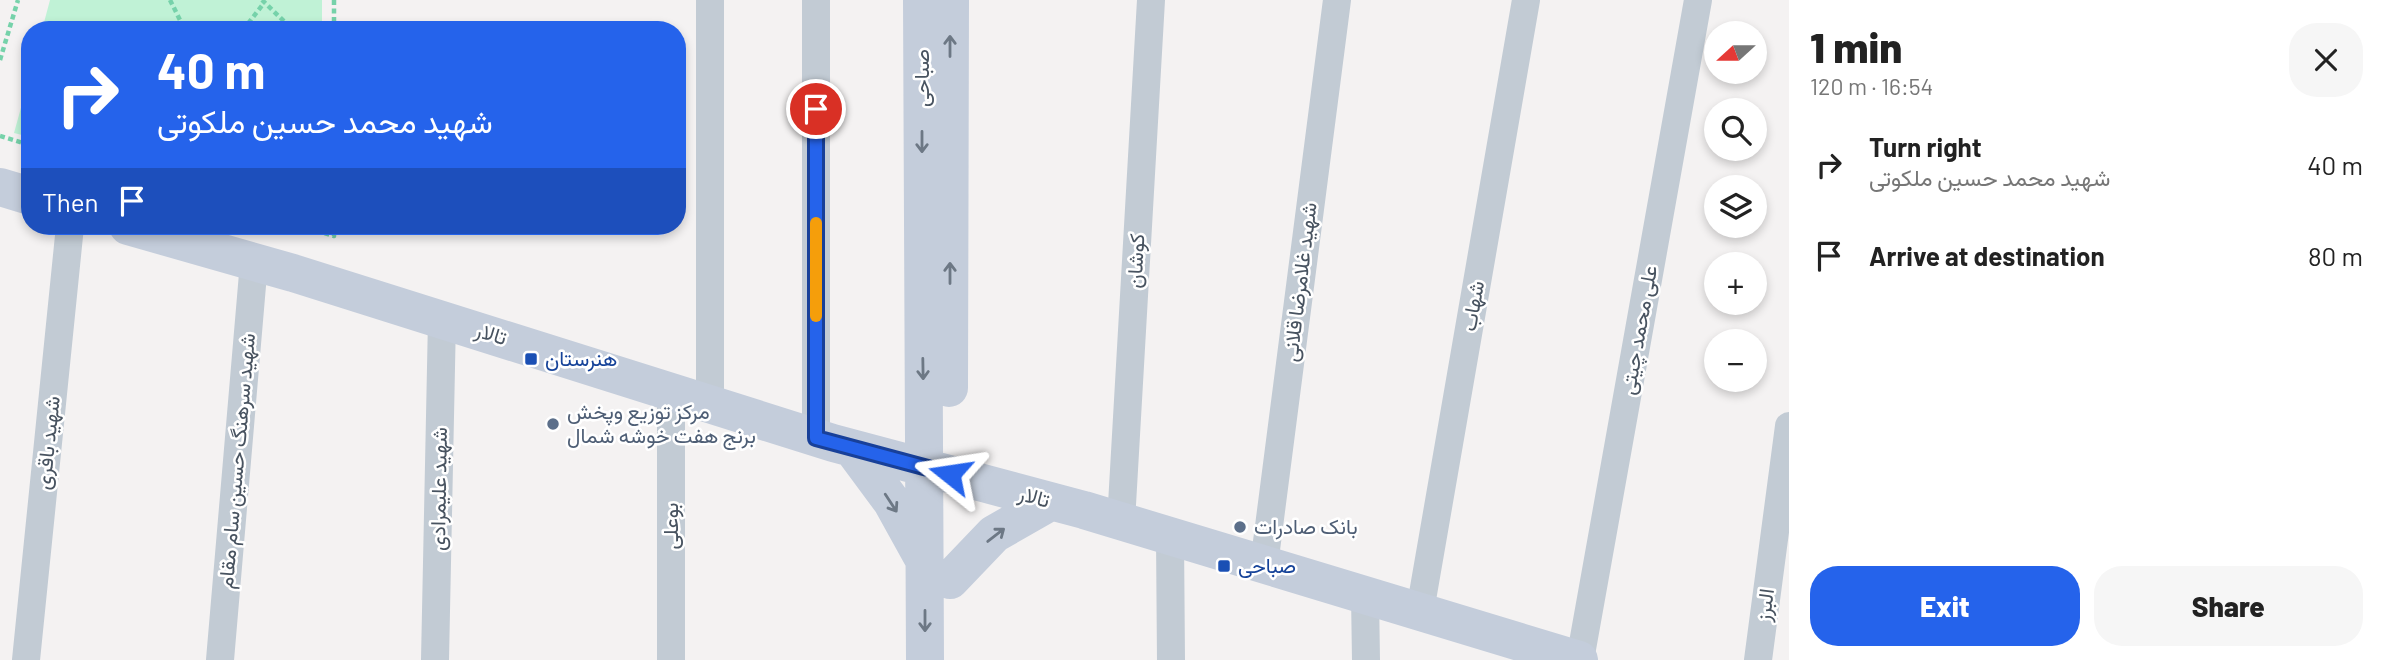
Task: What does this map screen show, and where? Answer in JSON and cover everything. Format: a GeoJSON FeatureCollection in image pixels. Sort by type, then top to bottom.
{"type":"FeatureCollection","features":[{"type":"Feature","properties":{"kind":"street"},"geometry":{"type":"LineString","coordinates":[[710,0],[710,404]]}},
{"type":"Feature","properties":{"kind":"street"},"geometry":{"type":"LineString","coordinates":[[816,0],[816,438]]}},
{"type":"Feature","properties":{"kind":"street","name":"صباحی"},"geometry":{"type":"LineString","coordinates":[[922,0],[937,471]]}},
{"type":"Feature","properties":{"kind":"street","name":"صباحی"},"geometry":{"type":"LineString","coordinates":[[925,660],[937,570],[937,471],[950,0]]}},
{"type":"Feature","properties":{"kind":"street","name":"کوشان"},"geometry":{"type":"LineString","coordinates":[[1121,522],[1151,0]]}},
{"type":"Feature","properties":{"kind":"street","name":"شهید غلامرضا قلانی"},"geometry":{"type":"LineString","coordinates":[[1264,565],[1337,0]]}},
{"type":"Feature","properties":{"kind":"street","name":"شهاب"},"geometry":{"type":"LineString","coordinates":[[1420,611],[1526,0]]}},
{"type":"Feature","properties":{"kind":"street","name":"علی محمد چیتی"},"geometry":{"type":"LineString","coordinates":[[1573,659],[1698,0]]}},
{"type":"Feature","properties":{"kind":"street"},"geometry":{"type":"LineString","coordinates":[[0,187],[21,193]]}},
{"type":"Feature","properties":{"kind":"street","name":"شهید باقری"},"geometry":{"type":"LineString","coordinates":[[26,660],[69,235]]}},
{"type":"Feature","properties":{"kind":"street","name":"تالار"},"geometry":{"type":"LineString","coordinates":[[160,235],[442,319],[816,438],[1121,522],[1573,659]]}},
{"type":"Feature","properties":{"kind":"street","name":"شهید سرهنگ حسین سام مقام"},"geometry":{"type":"LineString","coordinates":[[220,660],[254,262]]}},
{"type":"Feature","properties":{"kind":"street","name":"شهید علیمرادی"},"geometry":{"type":"LineString","coordinates":[[435,660],[442,319]]}},
{"type":"Feature","properties":{"kind":"street","name":"بوعلی"},"geometry":{"type":"LineString","coordinates":[[671,393],[671,660]]}},
{"type":"Feature","properties":{"kind":"street","name":"البرز"},"geometry":{"type":"LineString","coordinates":[[1758,660],[1789,426]]}},
{"type":"Feature","properties":{"kind":"street"},"geometry":{"type":"LineString","coordinates":[[852,448],[937,570],[1050,502]]}},
{"type":"Feature","properties":{"kind":"street"},"geometry":{"type":"LineString","coordinates":[[1170,537],[1171,660]]}},
{"type":"Feature","properties":{"kind":"street","name":"صباحی"},"geometry":{"type":"LineString","coordinates":[[937,570],[950,660]]}},
{"type":"Feature","properties":{"kind":"street"},"geometry":{"type":"LineString","coordinates":[[1365,595],[1366,660]]}},
{"type":"Feature","properties":{"kind":"path"},"geometry":{"type":"LineString","coordinates":[[0,60],[18,0]]}},
{"type":"Feature","properties":{"kind":"path"},"geometry":{"type":"LineString","coordinates":[[170,0],[180,21]]}},
{"type":"Feature","properties":{"kind":"path"},"geometry":{"type":"LineString","coordinates":[[334,0],[334,21]]}},
{"type":"Feature","properties":{"kind":"path"},"geometry":{"type":"LineString","coordinates":[[249,21],[263,1],[284,21]]}},
{"type":"Feature","properties":{"kind":"path"},"geometry":{"type":"LineString","coordinates":[[0,136],[21,142]]}},
{"type":"Feature","properties":{"kind":"green space"},"geometry":{"type":"Polygon","coordinates":[[[50,0],[322,0],[322,21],[44,21],[50,0]]]}},
{"type":"Feature","properties":{"kind":"green space"},"geometry":{"type":"Polygon","coordinates":[[[21,108],[21,135],[14,133],[21,108]]]}},
{"type":"Feature","properties":{"kind":"slow traffic"},"geometry":{"type":"LineString","coordinates":[[816,223],[816,316]]}},
{"type":"Feature","properties":{"kind":"place","name":"هنرستان"},"geometry":{"type":"Point","coordinates":[531,359]}},
{"type":"Feature","properties":{"kind":"place","name":"مرکز توزیع وپخش برنج هفت خوشه شمال"},"geometry":{"type":"Point","coordinates":[553,424]}},
{"type":"Feature","properties":{"kind":"place","name":"بانک صادرات"},"geometry":{"type":"Point","coordinates":[1240,527]}},
{"type":"Feature","properties":{"kind":"place","name":"صباحی"},"geometry":{"type":"Point","coordinates":[1224,566]}},
{"type":"Feature","properties":{"kind":"route"},"geometry":{"type":"LineString","coordinates":[[816,109],[816,438],[950,474]]}}]}
